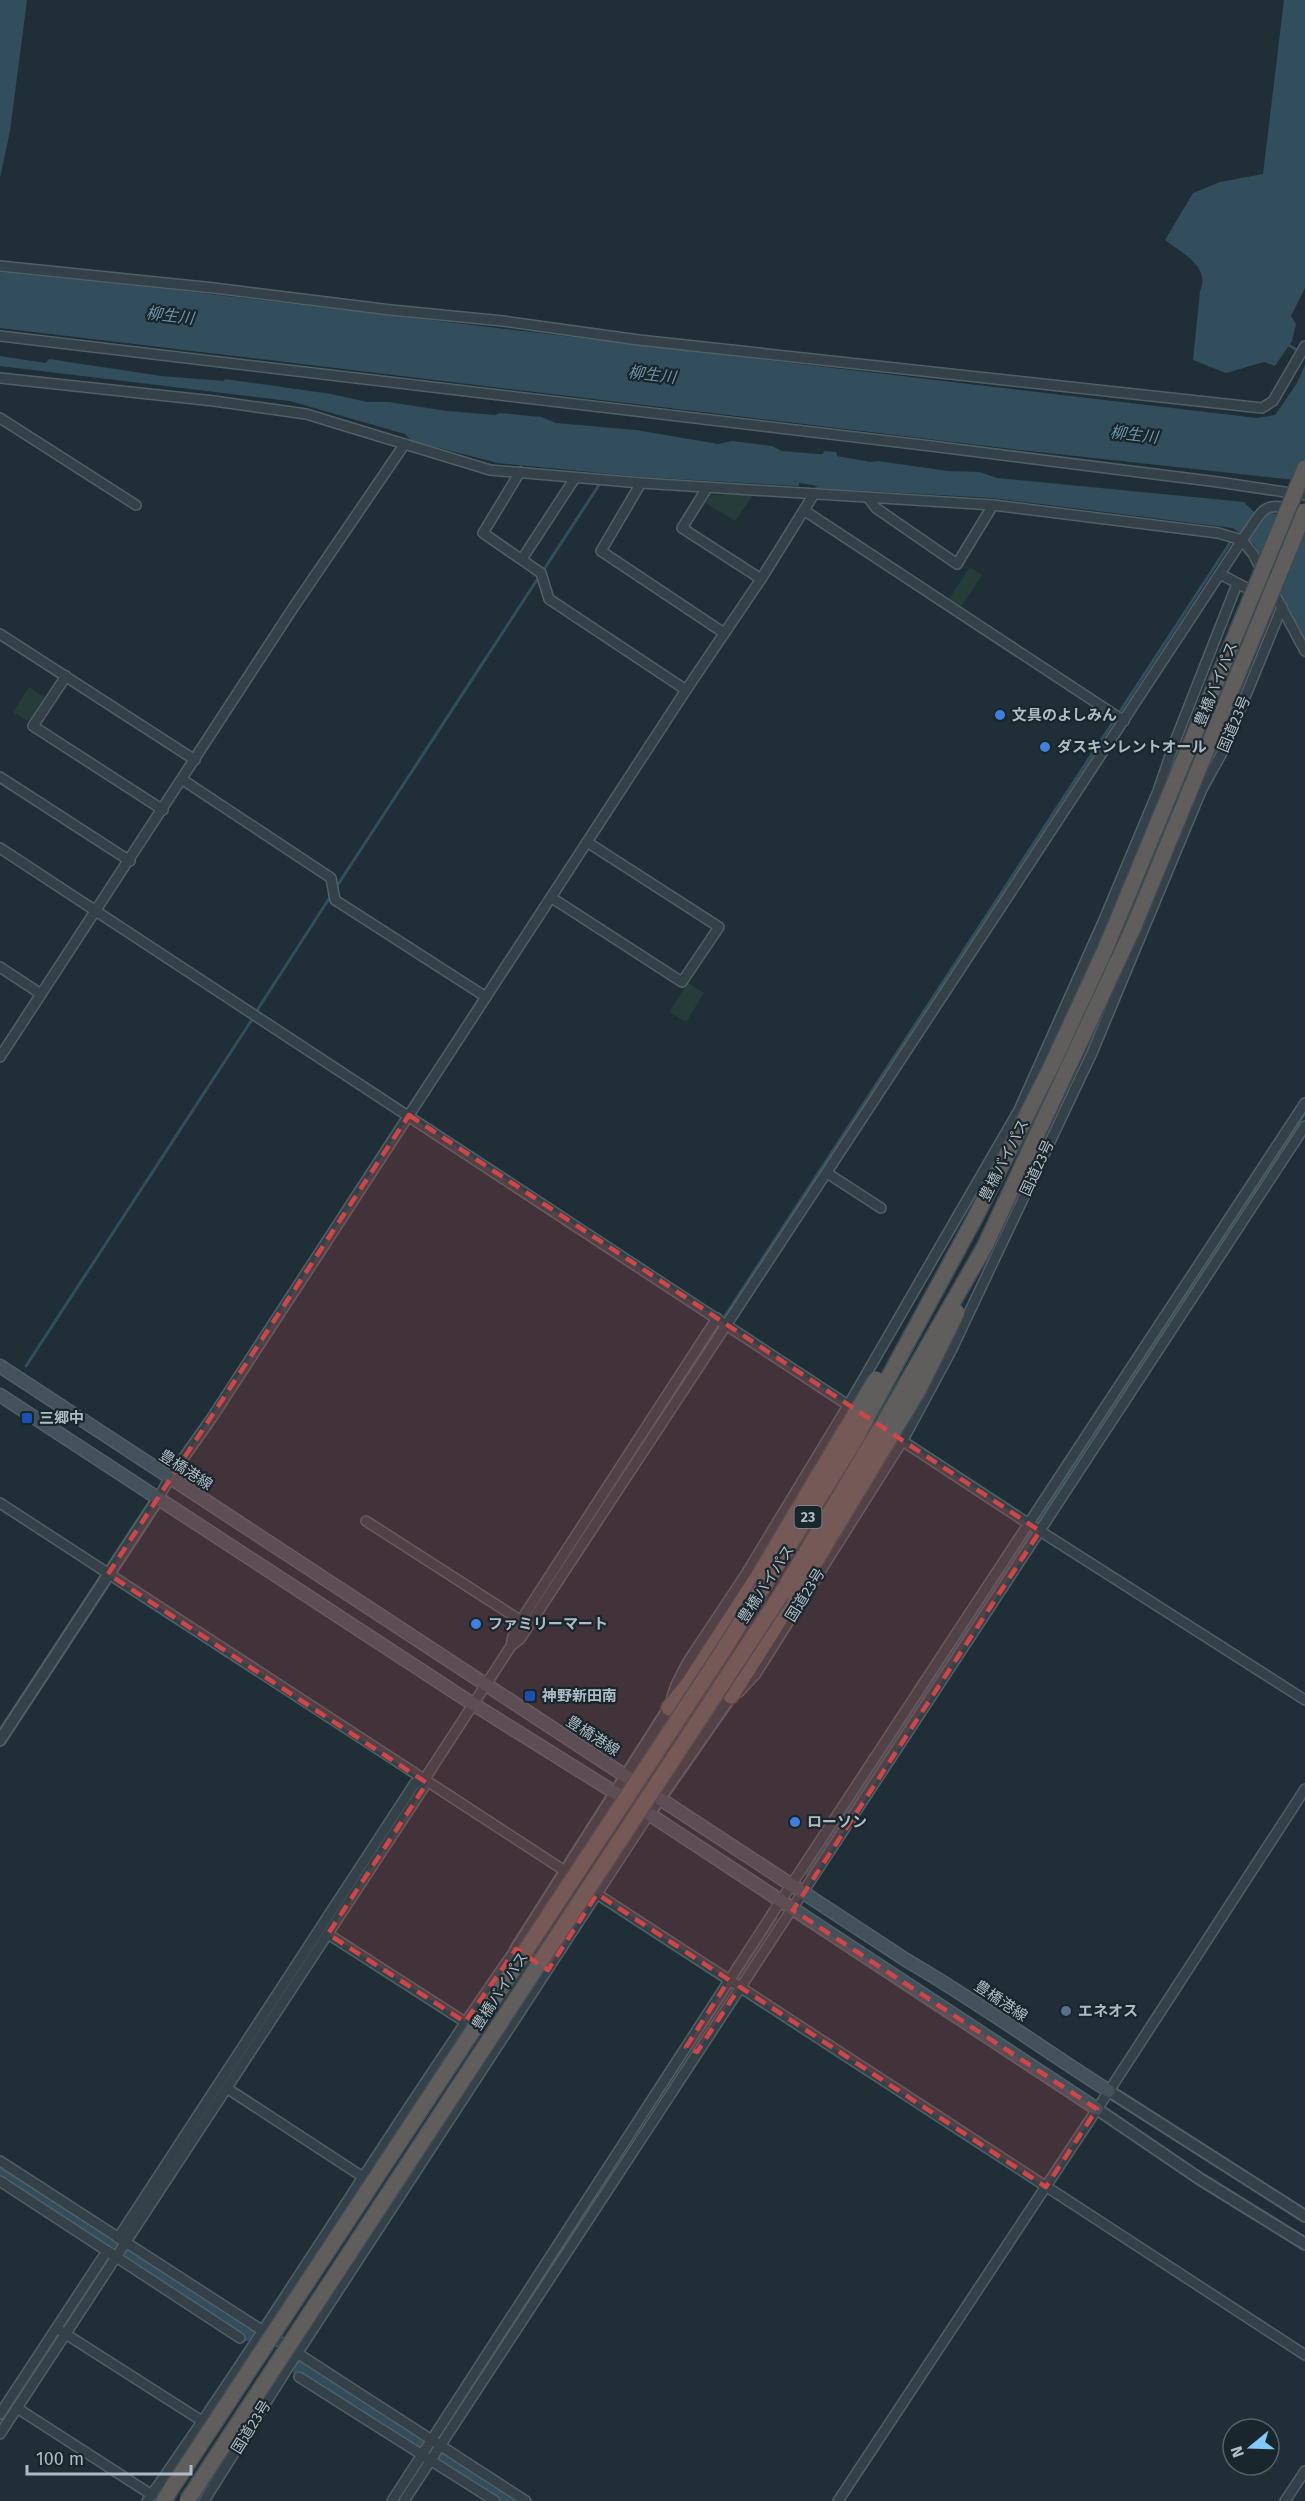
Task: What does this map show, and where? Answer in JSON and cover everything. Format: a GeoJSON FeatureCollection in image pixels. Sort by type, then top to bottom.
{"type":"FeatureCollection","features":[{"type":"Feature","properties":{"kind":"highway","name":"豊橋バイパス"},"geometry":{"type":"LineString","coordinates":[[158,2497],[790,1546],[852,1445],[1016,1137],[1100,960],[1305,468]]}},
{"type":"Feature","properties":{"kind":"highway","name":"豊橋バイパス"},"geometry":{"type":"LineString","coordinates":[[187,2501],[780,1596],[886,1419],[985,1246],[1134,926],[1305,511]]}},
{"type":"Feature","properties":{"kind":"highway","name":"23"},"geometry":{"type":"LineString","coordinates":[[730,1696],[795,1595],[919,1389],[952,1324],[985,1246]]}},
{"type":"Feature","properties":{"kind":"highway","name":"23"},"geometry":{"type":"LineString","coordinates":[[669,1708],[761,1572],[888,1359],[945,1271]]}},
{"type":"Feature","properties":{"kind":"main road","name":"豊橋港線"},"geometry":{"type":"LineString","coordinates":[[0,1366],[906,1960],[1016,2028],[1039,2046],[1109,2091]]}},
{"type":"Feature","properties":{"kind":"main road"},"geometry":{"type":"LineString","coordinates":[[0,1395],[474,1704],[649,1814],[1097,2109]]}},
{"type":"Feature","properties":{"kind":"street"},"geometry":{"type":"LineString","coordinates":[[0,266],[214,288],[503,321],[650,341],[1262,408],[1273,401],[1305,346]]}},
{"type":"Feature","properties":{"kind":"street"},"geometry":{"type":"LineString","coordinates":[[0,336],[932,446],[1305,495]]}},
{"type":"Feature","properties":{"kind":"street"},"geometry":{"type":"LineString","coordinates":[[0,378],[179,397],[306,414],[490,470],[707,488],[993,505],[1229,535],[1241,540],[1253,554],[1305,651]]}},
{"type":"Feature","properties":{"kind":"street"},"geometry":{"type":"LineString","coordinates":[[0,418],[136,505]]}},
{"type":"Feature","properties":{"kind":"street"},"geometry":{"type":"LineString","coordinates":[[0,1057],[299,600],[404,445]]}},
{"type":"Feature","properties":{"kind":"street"},"geometry":{"type":"LineString","coordinates":[[520,472],[483,533],[541,574],[549,599],[686,690]]}},
{"type":"Feature","properties":{"kind":"street"},"geometry":{"type":"LineString","coordinates":[[522,559],[575,478]]}},
{"type":"Feature","properties":{"kind":"street"},"geometry":{"type":"LineString","coordinates":[[641,483],[601,551],[724,633]]}},
{"type":"Feature","properties":{"kind":"street"},"geometry":{"type":"LineString","coordinates":[[707,488],[682,528],[761,579]]}},
{"type":"Feature","properties":{"kind":"street"},"geometry":{"type":"LineString","coordinates":[[0,1740],[158,1499],[170,1477],[211,1419],[686,690],[761,579],[814,494]]}},
{"type":"Feature","properties":{"kind":"street"},"geometry":{"type":"LineString","coordinates":[[869,499],[876,508],[957,564],[993,505]]}},
{"type":"Feature","properties":{"kind":"street"},"geometry":{"type":"LineString","coordinates":[[570,1554],[603,1513],[728,1325],[1241,540],[1264,508],[1273,505],[1305,511]]}},
{"type":"Feature","properties":{"kind":"street"},"geometry":{"type":"LineString","coordinates":[[805,511],[1123,721]]}},
{"type":"Feature","properties":{"kind":"street"},"geometry":{"type":"LineString","coordinates":[[1220,574],[1282,607]]}},
{"type":"Feature","properties":{"kind":"street"},"geometry":{"type":"LineString","coordinates":[[17,2408],[158,2497],[202,2421],[465,2022],[516,1949],[669,1708],[676,1685],[687,1662],[746,1574],[849,1404],[1019,1110],[1158,791],[1174,744],[1237,584]]}},
{"type":"Feature","properties":{"kind":"street","name":"国道23号"},"geometry":{"type":"LineString","coordinates":[[730,1696],[747,1686],[755,1675],[903,1440],[987,1280],[1043,1154],[1092,1053],[1202,789],[1223,751],[1282,607]]}},
{"type":"Feature","properties":{"kind":"street"},"geometry":{"type":"LineString","coordinates":[[0,634],[195,760]]}},
{"type":"Feature","properties":{"kind":"street"},"geometry":{"type":"LineString","coordinates":[[66,676],[33,726],[163,810]]}},
{"type":"Feature","properties":{"kind":"street"},"geometry":{"type":"LineString","coordinates":[[0,777],[130,861]]}},
{"type":"Feature","properties":{"kind":"street"},"geometry":{"type":"LineString","coordinates":[[183,780],[331,879],[335,900],[486,997]]}},
{"type":"Feature","properties":{"kind":"street"},"geometry":{"type":"LineString","coordinates":[[552,898],[682,982],[719,927],[587,842]]}},
{"type":"Feature","properties":{"kind":"street"},"geometry":{"type":"LineString","coordinates":[[0,848],[1029,1524],[1305,1700]]}},
{"type":"Feature","properties":{"kind":"street"},"geometry":{"type":"LineString","coordinates":[[1129,860],[1166,875]]}},
{"type":"Feature","properties":{"kind":"street"},"geometry":{"type":"LineString","coordinates":[[0,967],[41,994]]}},
{"type":"Feature","properties":{"kind":"street"},"geometry":{"type":"LineString","coordinates":[[392,2501],[435,2443],[498,2347],[518,2316],[541,2271],[729,1980],[1305,1103]]}},
{"type":"Feature","properties":{"kind":"street"},"geometry":{"type":"LineString","coordinates":[[518,2316],[550,2276],[621,2170],[696,2052],[804,1892],[1305,1126]]}},
{"type":"Feature","properties":{"kind":"street"},"geometry":{"type":"LineString","coordinates":[[1004,1136],[1043,1154]]}},
{"type":"Feature","properties":{"kind":"street"},"geometry":{"type":"LineString","coordinates":[[827,1173],[881,1208]]}},
{"type":"Feature","properties":{"kind":"street"},"geometry":{"type":"LineString","coordinates":[[1252,1184],[1263,1190]]}},
{"type":"Feature","properties":{"kind":"street"},"geometry":{"type":"LineString","coordinates":[[1231,1218],[1241,1224]]}},
{"type":"Feature","properties":{"kind":"street"},"geometry":{"type":"LineString","coordinates":[[1174,1304],[1184,1311]]}},
{"type":"Feature","properties":{"kind":"street"},"geometry":{"type":"LineString","coordinates":[[0,2414],[56,2328],[122,2241],[202,2118],[224,2089],[236,2066],[324,1935],[359,1877],[424,1787],[424,1780],[511,1646],[520,1639],[525,1623],[570,1554],[594,1508],[717,1318]]}},
{"type":"Feature","properties":{"kind":"street"},"geometry":{"type":"LineString","coordinates":[[698,1349],[708,1355]]}},
{"type":"Feature","properties":{"kind":"street"},"geometry":{"type":"LineString","coordinates":[[1118,1389],[1129,1395]]}},
{"type":"Feature","properties":{"kind":"street"},"geometry":{"type":"LineString","coordinates":[[660,1406],[670,1412]]}},
{"type":"Feature","properties":{"kind":"street"},"geometry":{"type":"LineString","coordinates":[[634,1447],[643,1453]]}},
{"type":"Feature","properties":{"kind":"street"},"geometry":{"type":"LineString","coordinates":[[0,1503],[565,1871]]}},
{"type":"Feature","properties":{"kind":"street"},"geometry":{"type":"LineString","coordinates":[[594,1508],[603,1513]]}},
{"type":"Feature","properties":{"kind":"street"},"geometry":{"type":"LineString","coordinates":[[366,1521],[525,1623]]}},
{"type":"Feature","properties":{"kind":"street"},"geometry":{"type":"LineString","coordinates":[[649,1814],[730,1696]]}},
{"type":"Feature","properties":{"kind":"street"},"geometry":{"type":"LineString","coordinates":[[838,2501],[1305,1789]]}},
{"type":"Feature","properties":{"kind":"street","name":"国道23号"},"geometry":{"type":"LineString","coordinates":[[204,2501],[649,1814]]}},
{"type":"Feature","properties":{"kind":"street"},"geometry":{"type":"LineString","coordinates":[[597,1894],[1305,2355]]}},
{"type":"Feature","properties":{"kind":"street"},"geometry":{"type":"LineString","coordinates":[[324,1935],[465,2022]]}},
{"type":"Feature","properties":{"kind":"street"},"geometry":{"type":"LineString","coordinates":[[516,1949],[548,1970]]}},
{"type":"Feature","properties":{"kind":"street"},"geometry":{"type":"LineString","coordinates":[[686,2047],[696,2052]]}},
{"type":"Feature","properties":{"kind":"street"},"geometry":{"type":"LineString","coordinates":[[224,2089],[363,2177]]}},
{"type":"Feature","properties":{"kind":"street"},"geometry":{"type":"LineString","coordinates":[[1109,2091],[1305,2216]]}},
{"type":"Feature","properties":{"kind":"street"},"geometry":{"type":"LineString","coordinates":[[1097,2109],[1200,2179],[1305,2244]]}},
{"type":"Feature","properties":{"kind":"street"},"geometry":{"type":"LineString","coordinates":[[0,2161],[299,2353],[520,2500]]}},
{"type":"Feature","properties":{"kind":"street"},"geometry":{"type":"LineString","coordinates":[[610,2164],[621,2170]]}},
{"type":"Feature","properties":{"kind":"street"},"geometry":{"type":"LineString","coordinates":[[0,2181],[240,2338]]}},
{"type":"Feature","properties":{"kind":"street"},"geometry":{"type":"LineString","coordinates":[[580,2211],[589,2217]]}},
{"type":"Feature","properties":{"kind":"street"},"geometry":{"type":"LineString","coordinates":[[563,2238],[572,2243]]}},
{"type":"Feature","properties":{"kind":"street"},"geometry":{"type":"LineString","coordinates":[[0,2434],[65,2334],[113,2254]]}},
{"type":"Feature","properties":{"kind":"street"},"geometry":{"type":"LineString","coordinates":[[541,2271],[550,2276]]}},
{"type":"Feature","properties":{"kind":"street"},"geometry":{"type":"LineString","coordinates":[[222,2326],[232,2310]]}},
{"type":"Feature","properties":{"kind":"street"},"geometry":{"type":"LineString","coordinates":[[56,2328],[202,2421]]}},
{"type":"Feature","properties":{"kind":"street"},"geometry":{"type":"LineString","coordinates":[[320,2386],[328,2373]]}},
{"type":"Feature","properties":{"kind":"street"},"geometry":{"type":"LineString","coordinates":[[299,2377],[320,2386],[495,2501]]}},
{"type":"Feature","properties":{"kind":"street"},"geometry":{"type":"LineString","coordinates":[[404,2501],[425,2455]]}},
{"type":"Feature","properties":{"kind":"street"},"geometry":{"type":"LineString","coordinates":[[464,2481],[473,2467]]}},
{"type":"Feature","properties":{"kind":"street"},"geometry":{"type":"LineString","coordinates":[[1285,2501],[1305,2471]]}},
{"type":"Feature","properties":{"kind":"highlighted area"},"geometry":{"type":"Polygon","coordinates":[[[409,1115],[1040,1531],[793,1910],[1097,2109],[1046,2187],[740,1987],[697,2052],[686,2047],[729,1980],[597,1894],[548,1970],[516,1949],[465,2022],[328,1934],[427,1783],[108,1574],[409,1115]]]}},
{"type":"Feature","properties":{"kind":"green space"},"geometry":{"type":"Polygon","coordinates":[[[709,495],[753,495],[735,521],[704,502],[709,495]]]}},
{"type":"Feature","properties":{"kind":"green space"},"geometry":{"type":"Polygon","coordinates":[[[970,567],[982,575],[961,607],[949,599],[970,567]]]}},
{"type":"Feature","properties":{"kind":"green space"},"geometry":{"type":"Polygon","coordinates":[[[29,687],[46,698],[32,720],[28,721],[13,712],[29,687]]]}},
{"type":"Feature","properties":{"kind":"green space"},"geometry":{"type":"Polygon","coordinates":[[[688,983],[704,993],[686,1022],[669,1012],[688,983]]]}},
{"type":"Feature","properties":{"kind":"water"},"geometry":{"type":"Polygon","coordinates":[[[0,0],[27,0],[10,131],[0,178],[0,0]]]}},
{"type":"Feature","properties":{"kind":"water"},"geometry":{"type":"Polygon","coordinates":[[[1284,0],[1305,0],[1305,288],[1291,316],[1296,324],[1292,341],[1275,366],[1264,362],[1226,373],[1193,360],[1202,275],[1193,261],[1165,240],[1193,193],[1220,182],[1263,174],[1284,0]]]}},
{"type":"Feature","properties":{"kind":"water","name":"柳生川"},"geometry":{"type":"Polygon","coordinates":[[[0,272],[167,289],[1257,418],[1275,415],[1297,383],[1305,365],[1305,481],[1012,449],[0,328],[0,272]]]}},
{"type":"Feature","properties":{"kind":"water"},"geometry":{"type":"Polygon","coordinates":[[[0,356],[46,363],[49,359],[161,376],[224,381],[225,379],[331,394],[367,402],[389,402],[447,411],[541,417],[556,423],[636,430],[718,444],[732,441],[772,446],[782,451],[818,454],[823,454],[824,451],[836,452],[837,456],[870,462],[878,461],[948,471],[980,472],[997,478],[1244,502],[1254,512],[1269,512],[1305,524],[1305,639],[1254,544],[1233,528],[993,498],[814,488],[818,486],[799,483],[799,486],[642,477],[498,463],[412,441],[405,434],[290,401],[0,366],[0,356]]]}},
{"type":"Feature","properties":{"kind":"waterway"},"geometry":{"type":"LineString","coordinates":[[1287,344],[1305,355]]}},
{"type":"Feature","properties":{"kind":"waterway"},"geometry":{"type":"LineString","coordinates":[[335,889],[601,482]]}},
{"type":"Feature","properties":{"kind":"waterway"},"geometry":{"type":"LineString","coordinates":[[538,1602],[1232,540]]}},
{"type":"Feature","properties":{"kind":"waterway"},"geometry":{"type":"LineString","coordinates":[[256,1012],[332,894]]}},
{"type":"Feature","properties":{"kind":"waterway"},"geometry":{"type":"LineString","coordinates":[[26,1366],[253,1018]]}},
{"type":"Feature","properties":{"kind":"waterway"},"geometry":{"type":"LineString","coordinates":[[807,1874],[1305,1113]]}},
{"type":"Feature","properties":{"kind":"waterway"},"geometry":{"type":"LineString","coordinates":[[404,1808],[420,1785]]}},
{"type":"Feature","properties":{"kind":"waterway"},"geometry":{"type":"LineString","coordinates":[[332,1919],[358,1879]]}},
{"type":"Feature","properties":{"kind":"waterway"},"geometry":{"type":"LineString","coordinates":[[652,2108],[776,1919]]}},
{"type":"Feature","properties":{"kind":"waterway"},"geometry":{"type":"LineString","coordinates":[[0,2171],[246,2331]]}},
{"type":"Feature","properties":{"kind":"waterway"},"geometry":{"type":"LineString","coordinates":[[0,2423],[121,2241]]}},
{"type":"Feature","properties":{"kind":"waterway"},"geometry":{"type":"LineString","coordinates":[[302,2368],[508,2501]]}},
{"type":"Feature","properties":{"kind":"waterway"},"geometry":{"type":"LineString","coordinates":[[398,2501],[407,2485]]}},
{"type":"Feature","properties":{"kind":"place","name":"文具のよしみん"},"geometry":{"type":"Point","coordinates":[1000,715]}},
{"type":"Feature","properties":{"kind":"place","name":"ダスキンレントオール"},"geometry":{"type":"Point","coordinates":[1045,747]}},
{"type":"Feature","properties":{"kind":"place","name":"三郷中"},"geometry":{"type":"Point","coordinates":[27,1418]}},
{"type":"Feature","properties":{"kind":"place","name":"ファミリーマート"},"geometry":{"type":"Point","coordinates":[476,1624]}},
{"type":"Feature","properties":{"kind":"place","name":"神野新田南"},"geometry":{"type":"Point","coordinates":[530,1696]}},
{"type":"Feature","properties":{"kind":"place","name":"ローソン"},"geometry":{"type":"Point","coordinates":[795,1822]}},
{"type":"Feature","properties":{"kind":"place","name":"エネオス"},"geometry":{"type":"Point","coordinates":[1066,2011]}}]}
